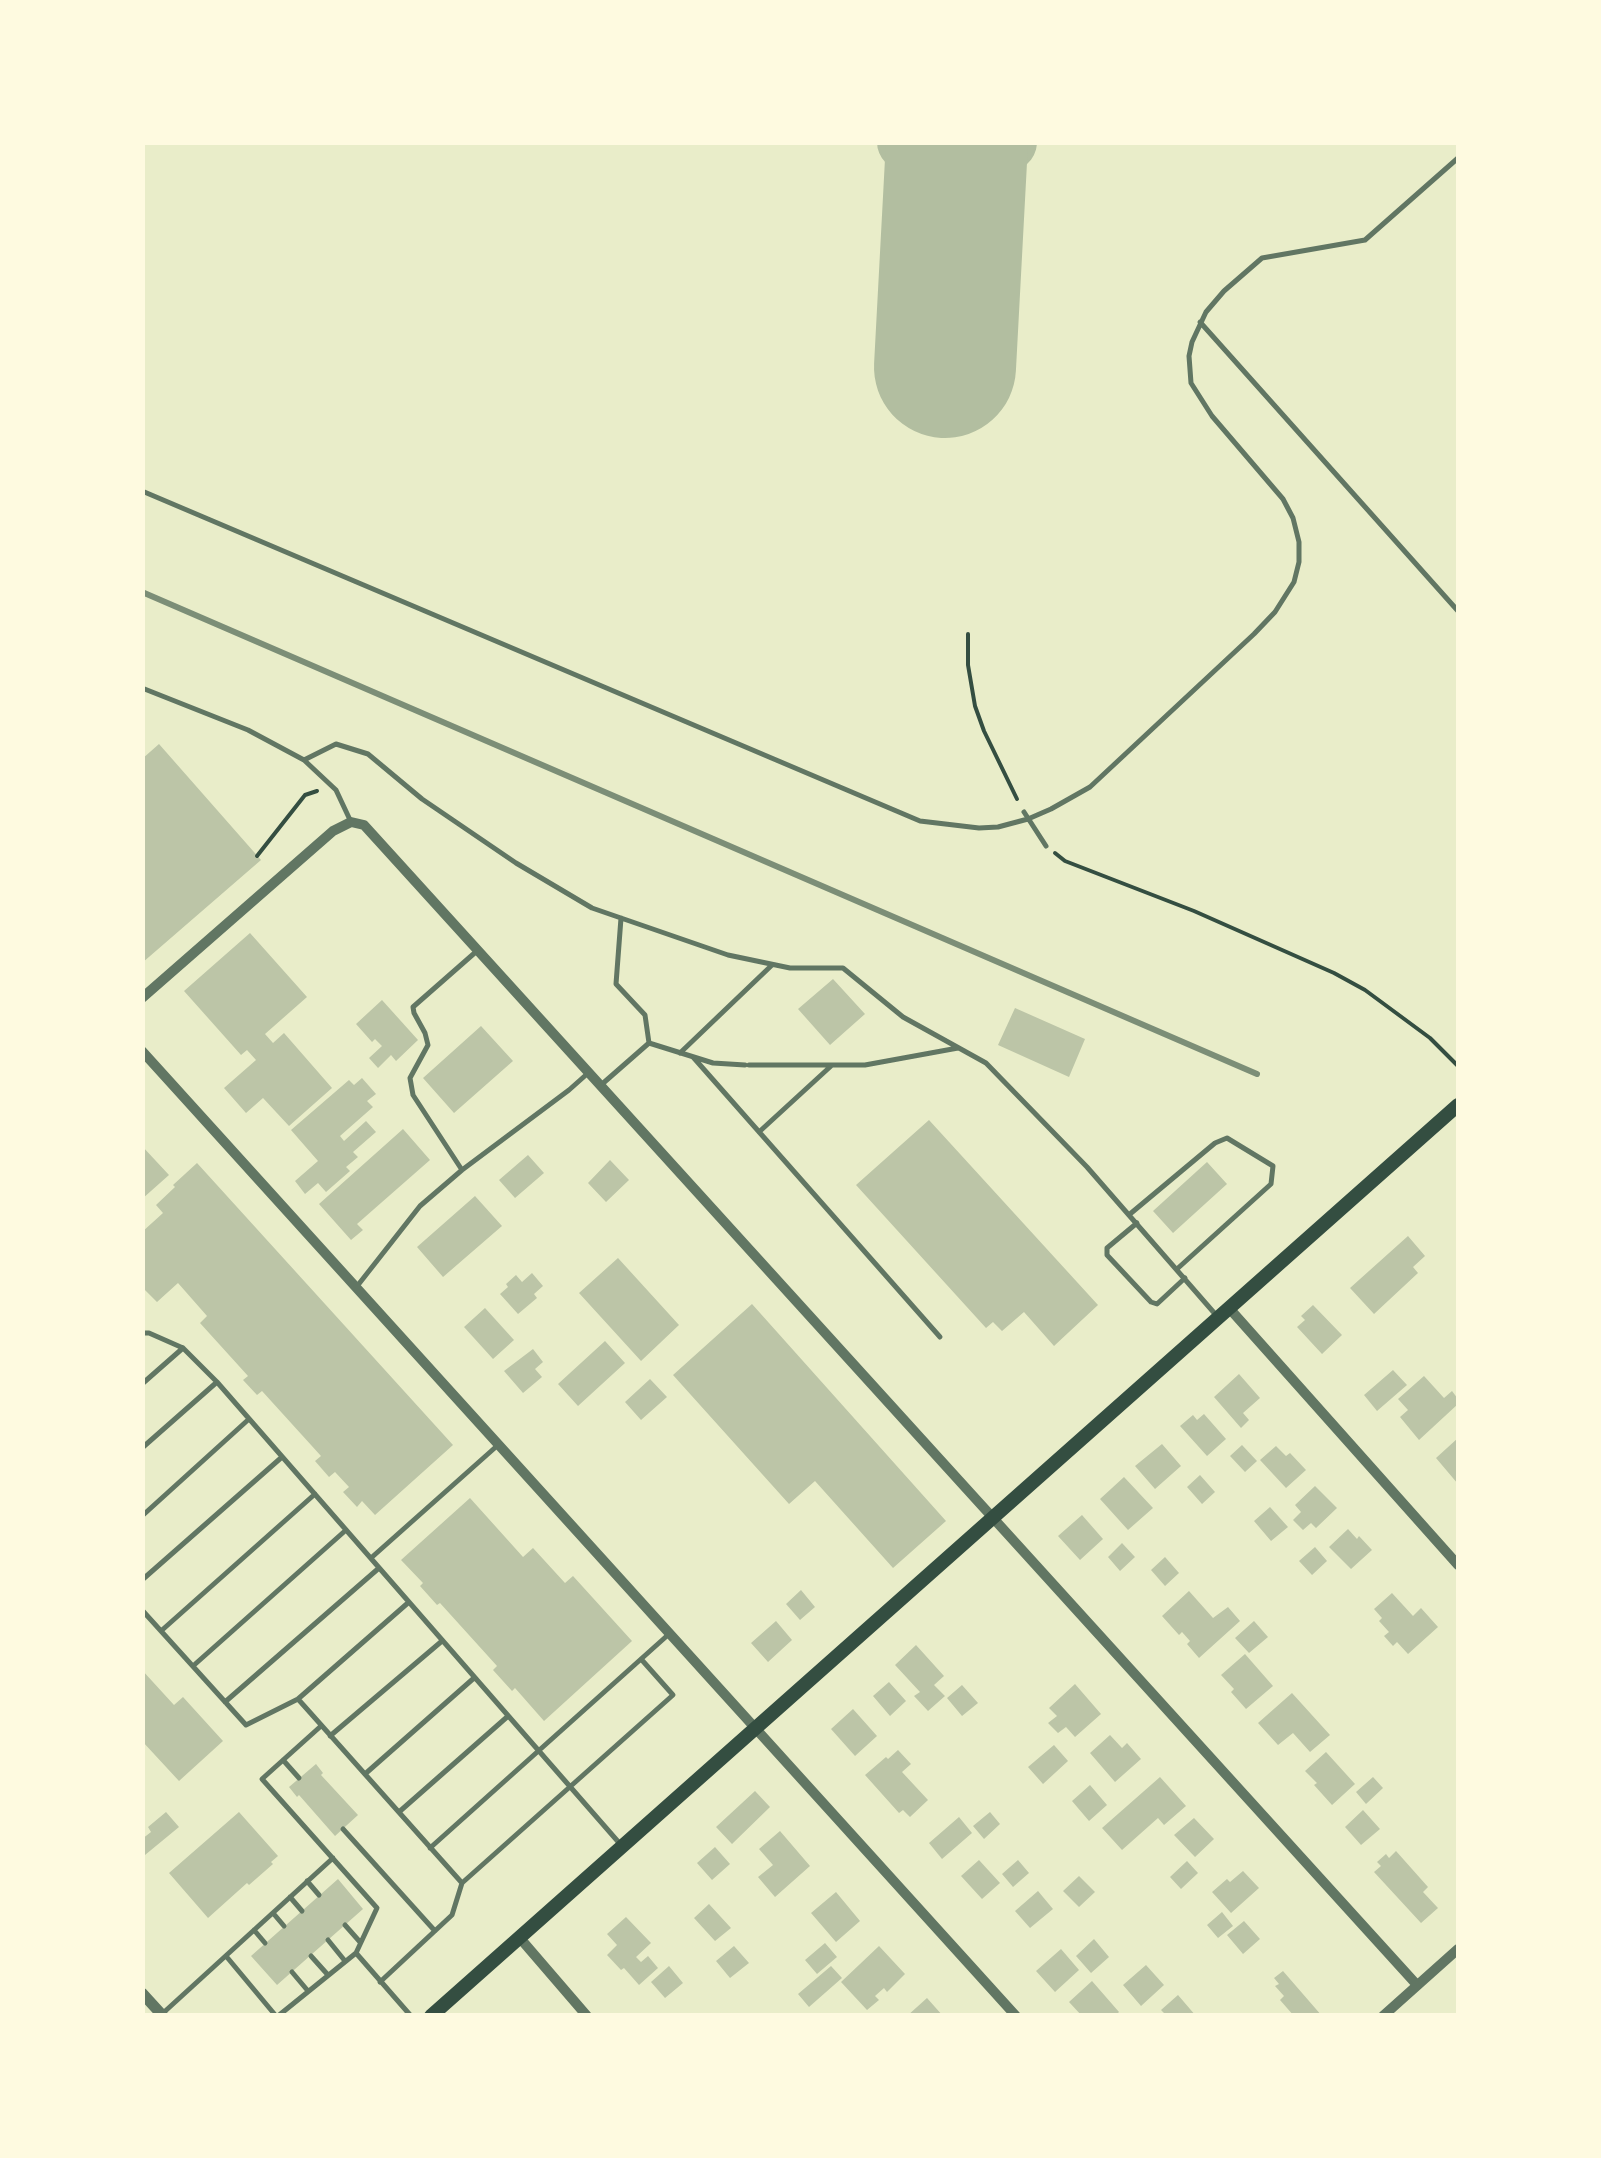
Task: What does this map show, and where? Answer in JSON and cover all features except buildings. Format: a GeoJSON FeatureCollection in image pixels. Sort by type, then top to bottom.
{"type":"FeatureCollection","features":[{"type":"Feature","properties":{"kind":"main road"},"geometry":{"type":"LineString","coordinates":[[432,2016],[1458,1105]]}},
{"type":"Feature","properties":{"kind":"street"},"geometry":{"type":"LineString","coordinates":[[142,998],[333,831],[350,822],[370,829],[1417,1985]]}},
{"type":"Feature","properties":{"kind":"street"},"geometry":{"type":"LineString","coordinates":[[142,1051],[1016,2016]]}},
{"type":"Feature","properties":{"kind":"street"},"geometry":{"type":"LineString","coordinates":[[1224,1312],[1458,1565]]}},
{"type":"Feature","properties":{"kind":"street"},"geometry":{"type":"LineString","coordinates":[[519,1937],[587,2016]]}},
{"type":"Feature","properties":{"kind":"street"},"geometry":{"type":"LineString","coordinates":[[1384,2016],[1458,1949]]}},
{"type":"Feature","properties":{"kind":"street"},"geometry":{"type":"LineString","coordinates":[[142,1992],[163,2015]]}},
{"type":"Feature","properties":{"kind":"lane"},"geometry":{"type":"LineString","coordinates":[[142,491],[920,820],[979,828],[1026,816],[1090,787],[1275,612],[1294,582],[1299,562],[1293,518],[1283,498],[1212,416],[1191,383],[1188,356],[1200,322],[1224,291],[1262,258],[1364,240],[1458,158]]}},
{"type":"Feature","properties":{"kind":"lane"},"geometry":{"type":"LineString","coordinates":[[1200,322],[1458,611]]}},
{"type":"Feature","properties":{"kind":"lane"},"geometry":{"type":"LineString","coordinates":[[142,688],[248,730],[304,760],[338,793],[350,822]]}},
{"type":"Feature","properties":{"kind":"lane"},"geometry":{"type":"LineString","coordinates":[[304,760],[336,744],[368,754],[422,800],[592,908],[728,955],[790,968],[843,968],[903,1017],[986,1063],[1177,1269],[1224,1312]]}},
{"type":"Feature","properties":{"kind":"lane"},"geometry":{"type":"LineString","coordinates":[[1026,816],[1046,846]]}},
{"type":"Feature","properties":{"kind":"lane"},"geometry":{"type":"LineString","coordinates":[[621,918],[616,984],[644,1015],[649,1044]]}},
{"type":"Feature","properties":{"kind":"lane"},"geometry":{"type":"LineString","coordinates":[[462,1170],[413,1095],[410,1078],[428,1045],[413,1008],[479,949]]}},
{"type":"Feature","properties":{"kind":"lane"},"geometry":{"type":"LineString","coordinates":[[680,1053],[772,965]]}},
{"type":"Feature","properties":{"kind":"lane"},"geometry":{"type":"LineString","coordinates":[[649,1044],[712,1064],[747,1065],[865,1065],[958,1048]]}},
{"type":"Feature","properties":{"kind":"lane"},"geometry":{"type":"LineString","coordinates":[[601,1085],[649,1044]]}},
{"type":"Feature","properties":{"kind":"lane"},"geometry":{"type":"LineString","coordinates":[[693,1057],[940,1337]]}},
{"type":"Feature","properties":{"kind":"lane"},"geometry":{"type":"LineString","coordinates":[[759,1132],[831,1066]]}},
{"type":"Feature","properties":{"kind":"lane"},"geometry":{"type":"LineString","coordinates":[[356,1287],[420,1206],[589,1072]]}},
{"type":"Feature","properties":{"kind":"lane"},"geometry":{"type":"LineString","coordinates":[[1130,1214],[1215,1142],[1227,1138],[1273,1166],[1271,1184],[1177,1269]]}},
{"type":"Feature","properties":{"kind":"lane"},"geometry":{"type":"LineString","coordinates":[[1137,1223],[1108,1248],[1107,1255],[1150,1302],[1157,1304],[1186,1278]]}},
{"type":"Feature","properties":{"kind":"lane"},"geometry":{"type":"LineString","coordinates":[[142,1333],[149,1332],[183,1348],[217,1382],[622,1846]]}},
{"type":"Feature","properties":{"kind":"lane"},"geometry":{"type":"LineString","coordinates":[[142,1384],[183,1348]]}},
{"type":"Feature","properties":{"kind":"lane"},"geometry":{"type":"LineString","coordinates":[[142,1448],[217,1382]]}},
{"type":"Feature","properties":{"kind":"lane"},"geometry":{"type":"LineString","coordinates":[[142,1516],[250,1419]]}},
{"type":"Feature","properties":{"kind":"lane"},"geometry":{"type":"LineString","coordinates":[[371,1558],[498,1444]]}},
{"type":"Feature","properties":{"kind":"lane"},"geometry":{"type":"LineString","coordinates":[[142,1580],[282,1456]]}},
{"type":"Feature","properties":{"kind":"lane"},"geometry":{"type":"LineString","coordinates":[[161,1630],[315,1494]]}},
{"type":"Feature","properties":{"kind":"lane"},"geometry":{"type":"LineString","coordinates":[[193,1666],[346,1530]]}},
{"type":"Feature","properties":{"kind":"lane"},"geometry":{"type":"LineString","coordinates":[[225,1702],[379,1568]]}},
{"type":"Feature","properties":{"kind":"lane"},"geometry":{"type":"LineString","coordinates":[[142,1610],[246,1725],[298,1699],[409,1602]]}},
{"type":"Feature","properties":{"kind":"lane"},"geometry":{"type":"LineString","coordinates":[[430,1848],[669,1634]]}},
{"type":"Feature","properties":{"kind":"lane"},"geometry":{"type":"LineString","coordinates":[[330,1736],[442,1641]]}},
{"type":"Feature","properties":{"kind":"lane"},"geometry":{"type":"LineString","coordinates":[[380,1982],[452,1915],[462,1883],[674,1695],[641,1658]]}},
{"type":"Feature","properties":{"kind":"lane"},"geometry":{"type":"LineString","coordinates":[[364,1774],[474,1678]]}},
{"type":"Feature","properties":{"kind":"lane"},"geometry":{"type":"LineString","coordinates":[[298,1699],[462,1883]]}},
{"type":"Feature","properties":{"kind":"lane"},"geometry":{"type":"LineString","coordinates":[[399,1812],[507,1716]]}},
{"type":"Feature","properties":{"kind":"lane"},"geometry":{"type":"LineString","coordinates":[[226,1956],[277,2016],[356,1953],[377,1908],[262,1779],[322,1726]]}},
{"type":"Feature","properties":{"kind":"lane"},"geometry":{"type":"LineString","coordinates":[[283,1760],[299,1778]]}},
{"type":"Feature","properties":{"kind":"lane"},"geometry":{"type":"LineString","coordinates":[[343,1829],[435,1931]]}},
{"type":"Feature","properties":{"kind":"lane"},"geometry":{"type":"LineString","coordinates":[[163,2015],[333,1858]]}},
{"type":"Feature","properties":{"kind":"lane"},"geometry":{"type":"LineString","coordinates":[[307,1882],[319,1896]]}},
{"type":"Feature","properties":{"kind":"lane"},"geometry":{"type":"LineString","coordinates":[[290,1897],[302,1911]]}},
{"type":"Feature","properties":{"kind":"lane"},"geometry":{"type":"LineString","coordinates":[[273,1913],[284,1926]]}},
{"type":"Feature","properties":{"kind":"lane"},"geometry":{"type":"LineString","coordinates":[[345,1925],[360,1943]]}},
{"type":"Feature","properties":{"kind":"lane"},"geometry":{"type":"LineString","coordinates":[[254,1930],[266,1943]]}},
{"type":"Feature","properties":{"kind":"lane"},"geometry":{"type":"LineString","coordinates":[[328,1940],[346,1961]]}},
{"type":"Feature","properties":{"kind":"lane"},"geometry":{"type":"LineString","coordinates":[[356,1953],[411,2016]]}},
{"type":"Feature","properties":{"kind":"lane"},"geometry":{"type":"LineString","coordinates":[[311,1956],[328,1975]]}},
{"type":"Feature","properties":{"kind":"lane"},"geometry":{"type":"LineString","coordinates":[[292,1972],[308,1991]]}},
{"type":"Feature","properties":{"kind":"path"},"geometry":{"type":"LineString","coordinates":[[968,634],[975,706],[1026,816]]}},
{"type":"Feature","properties":{"kind":"path"},"geometry":{"type":"LineString","coordinates":[[258,856],[305,796],[332,786]]}},
{"type":"Feature","properties":{"kind":"path"},"geometry":{"type":"LineString","coordinates":[[1046,846],[1064,861],[1194,911],[1365,990],[1430,1038],[1458,1066]]}},
{"type":"Feature","properties":{"kind":"taxiway"},"geometry":{"type":"LineString","coordinates":[[906,142],[932,168],[953,221]]}},
{"type":"Feature","properties":{"kind":"taxiway"},"geometry":{"type":"LineString","coordinates":[[953,221],[961,192],[978,164],[1008,142]]}},
{"type":"Feature","properties":{"kind":"runway"},"geometry":{"type":"LineString","coordinates":[[945,367],[957,142]]}},
{"type":"Feature","properties":{"kind":"railway"},"geometry":{"type":"LineString","coordinates":[[142,592],[1257,1074]]}}]}
